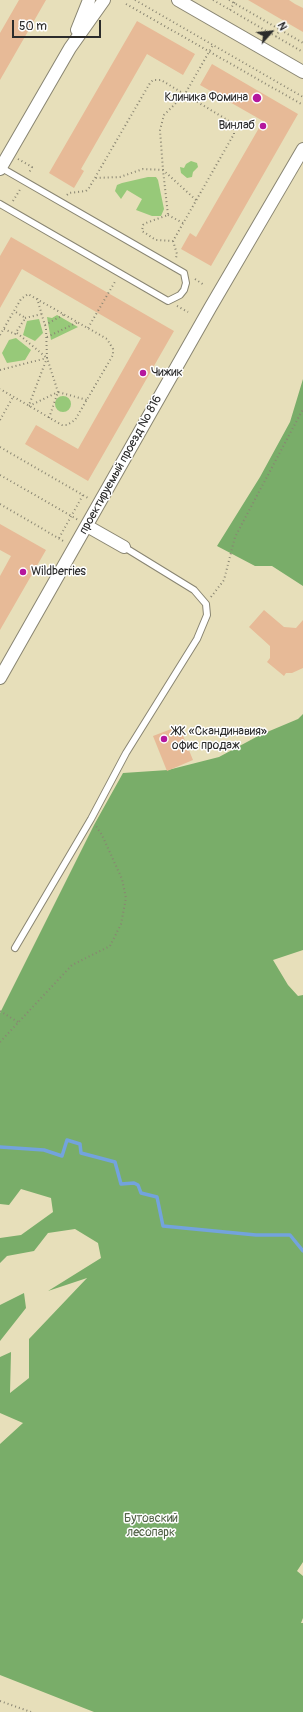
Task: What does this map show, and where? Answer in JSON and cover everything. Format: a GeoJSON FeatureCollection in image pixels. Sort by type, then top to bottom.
{"type":"FeatureCollection","features":[{"type":"Feature","properties":{"kind":"street"},"geometry":{"type":"LineString","coordinates":[[70,48],[89,0]]}},
{"type":"Feature","properties":{"kind":"street"},"geometry":{"type":"LineString","coordinates":[[0,168],[70,48],[104,0]]}},
{"type":"Feature","properties":{"kind":"street"},"geometry":{"type":"LineString","coordinates":[[178,0],[303,72]]}},
{"type":"Feature","properties":{"kind":"street","name":"проектируемый проезд № 816"},"geometry":{"type":"LineString","coordinates":[[0,678],[210,308],[303,149]]}},
{"type":"Feature","properties":{"kind":"street"},"geometry":{"type":"LineString","coordinates":[[87,526],[124,547]]}},
{"type":"Feature","properties":{"kind":"lane"},"geometry":{"type":"LineString","coordinates":[[0,168],[184,273],[186,283],[180,295],[168,301],[0,204]]}},
{"type":"Feature","properties":{"kind":"lane"},"geometry":{"type":"LineString","coordinates":[[15,948],[90,819],[126,753],[197,639],[207,615],[206,604],[194,590],[124,547]]}},
{"type":"Feature","properties":{"kind":"path"},"geometry":{"type":"LineString","coordinates":[[135,0],[303,97]]}},
{"type":"Feature","properties":{"kind":"path"},"geometry":{"type":"LineString","coordinates":[[213,0],[303,52]]}},
{"type":"Feature","properties":{"kind":"path"},"geometry":{"type":"LineString","coordinates":[[229,0],[303,43]]}},
{"type":"Feature","properties":{"kind":"path"},"geometry":{"type":"LineString","coordinates":[[230,10],[236,0]]}},
{"type":"Feature","properties":{"kind":"path"},"geometry":{"type":"LineString","coordinates":[[126,4],[303,105]]}},
{"type":"Feature","properties":{"kind":"path"},"geometry":{"type":"LineString","coordinates":[[276,37],[280,30]]}},
{"type":"Feature","properties":{"kind":"path"},"geometry":{"type":"LineString","coordinates":[[168,215],[160,141],[162,119],[184,94],[213,45]]}},
{"type":"Feature","properties":{"kind":"path"},"geometry":{"type":"LineString","coordinates":[[75,192],[86,190],[95,178],[150,83],[161,80],[231,121],[236,128],[173,241],[176,250]]}},
{"type":"Feature","properties":{"kind":"path"},"geometry":{"type":"LineString","coordinates":[[95,178],[120,177],[143,169],[163,170],[196,200]]}},
{"type":"Feature","properties":{"kind":"path"},"geometry":{"type":"LineString","coordinates":[[173,241],[156,240],[143,233],[142,227],[146,223],[168,215],[183,223]]}},
{"type":"Feature","properties":{"kind":"path"},"geometry":{"type":"LineString","coordinates":[[88,328],[120,273]]}},
{"type":"Feature","properties":{"kind":"path"},"geometry":{"type":"LineString","coordinates":[[0,335],[24,295],[32,295],[108,339],[113,348],[113,355],[72,423],[62,425],[0,389]]}},
{"type":"Feature","properties":{"kind":"path"},"geometry":{"type":"LineString","coordinates":[[37,298],[45,325],[47,358],[58,392],[49,418]]}},
{"type":"Feature","properties":{"kind":"path"},"geometry":{"type":"LineString","coordinates":[[14,311],[25,318],[42,314]]}},
{"type":"Feature","properties":{"kind":"path"},"geometry":{"type":"LineString","coordinates":[[45,325],[65,314]]}},
{"type":"Feature","properties":{"kind":"path"},"geometry":{"type":"LineString","coordinates":[[17,333],[25,318]]}},
{"type":"Feature","properties":{"kind":"path"},"geometry":{"type":"LineString","coordinates":[[46,338],[78,322]]}},
{"type":"Feature","properties":{"kind":"path"},"geometry":{"type":"LineString","coordinates":[[4,328],[13,334],[17,333],[47,358]]}},
{"type":"Feature","properties":{"kind":"path"},"geometry":{"type":"LineString","coordinates":[[0,370],[47,358]]}},
{"type":"Feature","properties":{"kind":"path"},"geometry":{"type":"LineString","coordinates":[[29,406],[47,358]]}},
{"type":"Feature","properties":{"kind":"path"},"geometry":{"type":"LineString","coordinates":[[29,406],[58,392],[87,400]]}},
{"type":"Feature","properties":{"kind":"path"},"geometry":{"type":"LineString","coordinates":[[0,420],[13,397]]}},
{"type":"Feature","properties":{"kind":"path"},"geometry":{"type":"LineString","coordinates":[[224,580],[235,537],[303,409]]}},
{"type":"Feature","properties":{"kind":"path"},"geometry":{"type":"LineString","coordinates":[[0,447],[83,495],[58,538],[0,504]]}},
{"type":"Feature","properties":{"kind":"path"},"geometry":{"type":"LineString","coordinates":[[0,475],[87,526]]}},
{"type":"Feature","properties":{"kind":"path"},"geometry":{"type":"LineString","coordinates":[[0,1042],[72,965],[110,946],[121,924],[126,898],[122,879],[102,835],[90,819]]}},
{"type":"Feature","properties":{"kind":"path"},"geometry":{"type":"LineString","coordinates":[[0,1011],[18,1022]]}},
{"type":"Feature","properties":{"kind":"path"},"geometry":{"type":"LineString","coordinates":[[0,1701],[31,1712]]}},
{"type":"Feature","properties":{"kind":"green space"},"geometry":{"type":"Polygon","coordinates":[[[191,161],[197,163],[198,167],[193,172],[192,177],[187,178],[181,173],[180,167],[184,168],[186,164],[191,161]]]}},
{"type":"Feature","properties":{"kind":"green space"},"geometry":{"type":"Polygon","coordinates":[[[148,177],[156,177],[158,180],[164,209],[161,216],[152,216],[136,210],[142,199],[127,190],[121,199],[115,191],[117,185],[148,177]]]}},
{"type":"Feature","properties":{"kind":"green space"},"geometry":{"type":"Polygon","coordinates":[[[57,315],[78,327],[51,340],[47,317],[52,318],[57,315]]]}},
{"type":"Feature","properties":{"kind":"green space"},"geometry":{"type":"Polygon","coordinates":[[[39,319],[43,333],[35,341],[23,335],[27,321],[39,319]]]}},
{"type":"Feature","properties":{"kind":"green space"},"geometry":{"type":"Polygon","coordinates":[[[16,338],[31,350],[25,360],[7,363],[2,353],[9,340],[16,338]]]}},
{"type":"Feature","properties":{"kind":"green space"},"geometry":{"type":"Polygon","coordinates":[[[303,379],[303,586],[272,566],[255,566],[217,546],[260,477],[290,422],[303,379]]]}},
{"type":"Feature","properties":{"kind":"green space"},"geometry":{"type":"Polygon","coordinates":[[[60,396],[66,396],[71,401],[69,410],[66,412],[60,412],[55,407],[55,401],[60,396]]]}},
{"type":"Feature","properties":{"kind":"green space","name":"Бутовский лесопарк"},"geometry":{"type":"Polygon","coordinates":[[[303,714],[303,950],[273,960],[288,985],[298,996],[303,995],[303,1562],[297,1571],[303,1576],[303,1618],[301,1623],[303,1623],[303,1712],[94,1712],[0,1675],[0,1444],[23,1423],[0,1413],[0,1357],[11,1352],[10,1393],[29,1378],[29,1339],[87,1278],[48,1291],[101,1258],[98,1243],[75,1229],[48,1233],[34,1251],[7,1256],[0,1263],[0,1238],[21,1235],[53,1212],[51,1198],[21,1189],[9,1205],[0,1204],[0,1013],[94,825],[123,773],[168,770],[219,757],[260,735],[298,719],[303,714]]]}},
{"type":"Feature","properties":{"kind":"green space"},"geometry":{"type":"Polygon","coordinates":[[[24,1293],[26,1308],[0,1341],[0,1305],[24,1293]]]}},
{"type":"Feature","properties":{"kind":"building"},"geometry":{"type":"Polygon","coordinates":[[[19,0],[46,0],[0,80],[0,33],[19,0]]]}},
{"type":"Feature","properties":{"kind":"building"},"geometry":{"type":"Polygon","coordinates":[[[248,0],[289,0],[303,8],[303,32],[248,0]]]}},
{"type":"Feature","properties":{"kind":"building"},"geometry":{"type":"Polygon","coordinates":[[[137,21],[195,54],[183,75],[147,54],[81,169],[84,171],[74,188],[49,173],[137,21]]]}},
{"type":"Feature","properties":{"kind":"building"},"geometry":{"type":"Polygon","coordinates":[[[212,64],[298,114],[211,266],[181,249],[190,233],[196,237],[263,121],[200,85],[212,64]]]}},
{"type":"Feature","properties":{"kind":"building"},"geometry":{"type":"Polygon","coordinates":[[[11,237],[174,331],[88,481],[25,444],[36,425],[78,449],[141,338],[22,269],[0,308],[0,256],[11,237]]]}},
{"type":"Feature","properties":{"kind":"building"},"geometry":{"type":"Polygon","coordinates":[[[0,524],[46,550],[0,630],[0,576],[11,556],[0,550],[0,524]]]}},
{"type":"Feature","properties":{"kind":"building"},"geometry":{"type":"Polygon","coordinates":[[[264,610],[284,627],[296,628],[303,620],[303,668],[292,673],[286,673],[284,676],[267,662],[270,658],[270,646],[249,627],[264,610]]]}},
{"type":"Feature","properties":{"kind":"building"},"geometry":{"type":"Polygon","coordinates":[[[179,726],[193,760],[167,771],[153,736],[179,726]]]}},
{"type":"Feature","properties":{"kind":"waterway"},"geometry":{"type":"LineString","coordinates":[[0,1147],[44,1150],[62,1156],[67,1140],[80,1144],[81,1153],[115,1162],[121,1184],[134,1183],[138,1185],[141,1193],[157,1197],[163,1226],[256,1235],[290,1235],[303,1251]]}},
{"type":"Feature","properties":{"kind":"place","name":"Клиника Фомина"},"geometry":{"type":"Point","coordinates":[257,98]}},
{"type":"Feature","properties":{"kind":"place","name":"Винлаб"},"geometry":{"type":"Point","coordinates":[263,126]}},
{"type":"Feature","properties":{"kind":"place","name":"Чижик"},"geometry":{"type":"Point","coordinates":[143,373]}},
{"type":"Feature","properties":{"kind":"place","name":"Wildberries"},"geometry":{"type":"Point","coordinates":[23,572]}},
{"type":"Feature","properties":{"kind":"place","name":"ЖК «Скандинавия» офис продаж"},"geometry":{"type":"Point","coordinates":[164,739]}}]}
